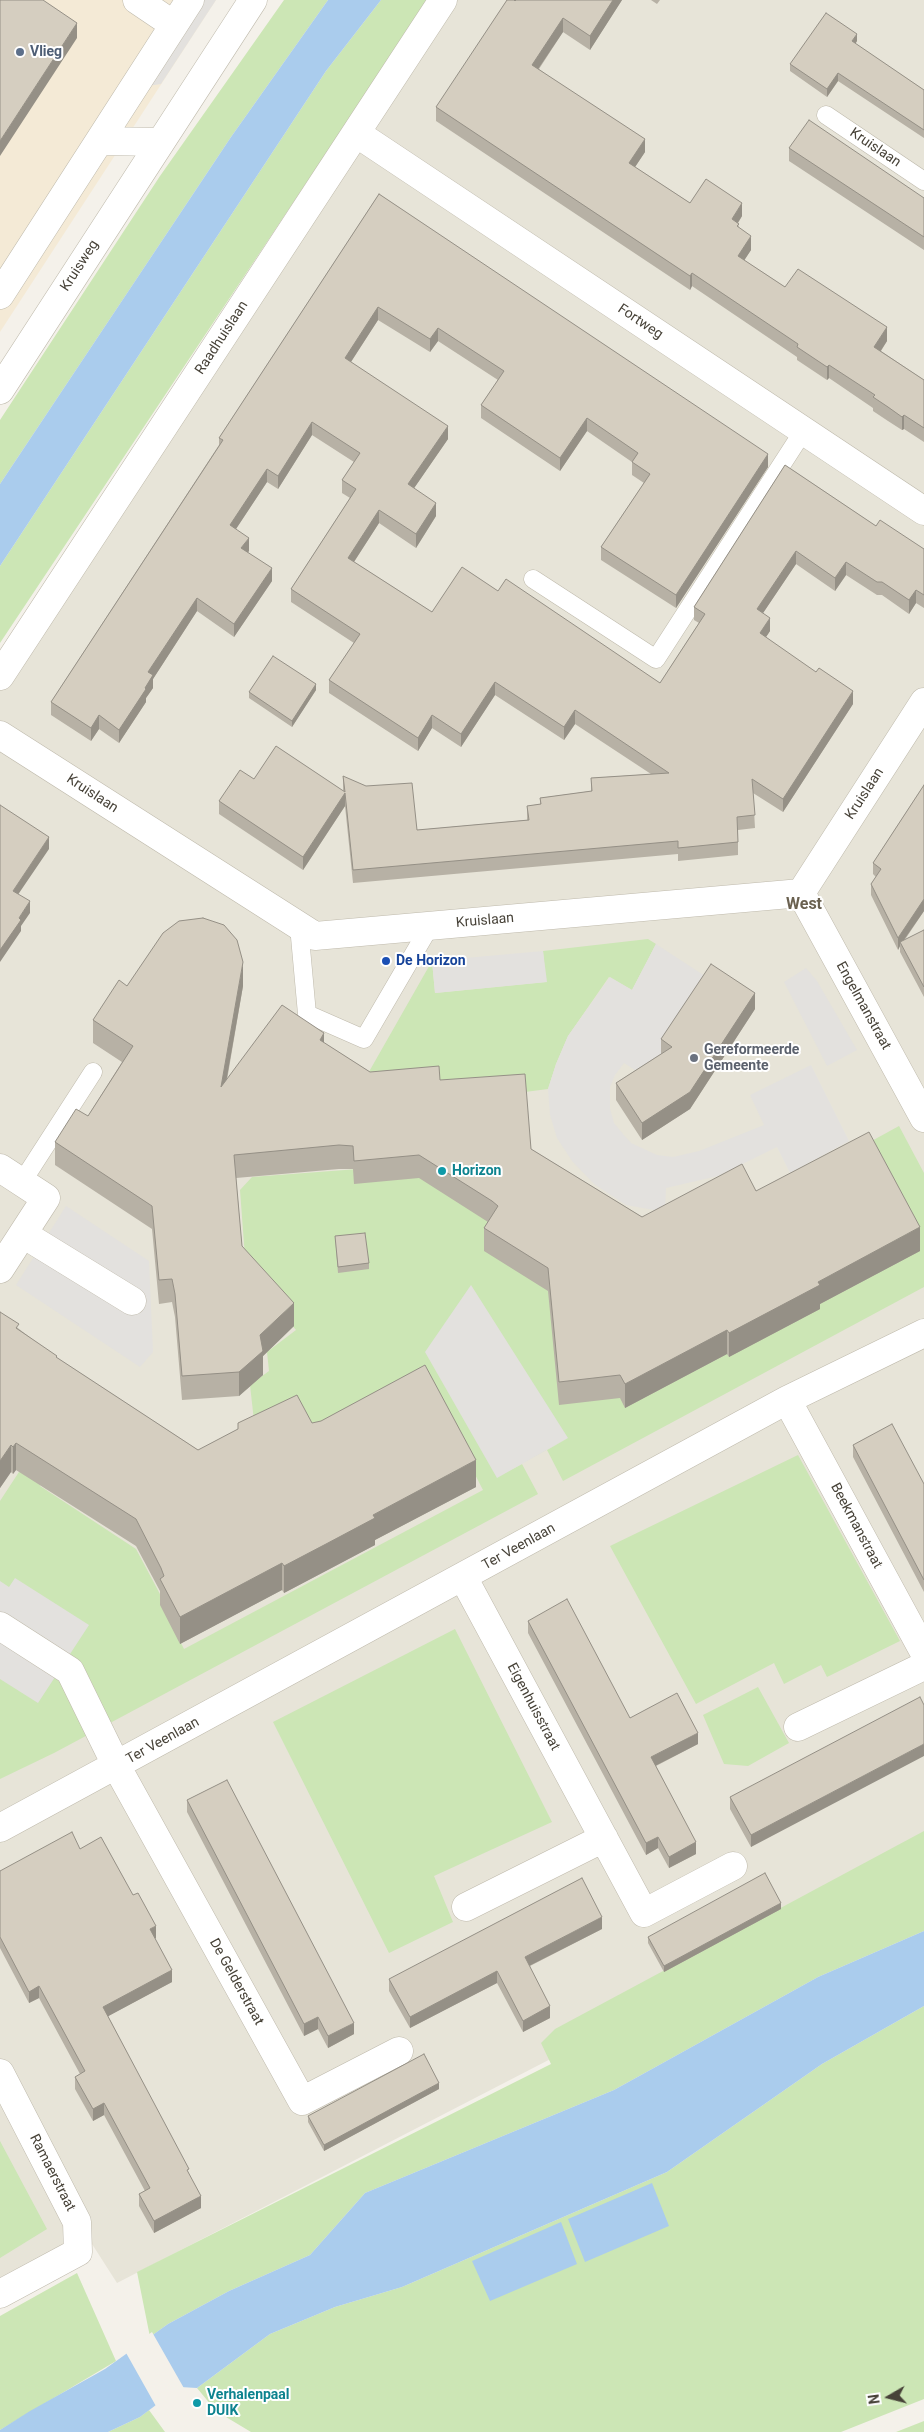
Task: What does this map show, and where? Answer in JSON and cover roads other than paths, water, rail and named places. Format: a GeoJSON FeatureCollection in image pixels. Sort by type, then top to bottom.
{"type":"FeatureCollection","features":[{"type":"Feature","properties":{"kind":"street"},"geometry":{"type":"LineString","coordinates":[[137,0],[174,25]]}},
{"type":"Feature","properties":{"kind":"street"},"geometry":{"type":"LineString","coordinates":[[0,295],[101,141],[190,0]]}},
{"type":"Feature","properties":{"kind":"street","name":"Kruisweg"},"geometry":{"type":"LineString","coordinates":[[0,390],[253,0]]}},
{"type":"Feature","properties":{"kind":"street","name":"Raadhuislaan"},"geometry":{"type":"LineString","coordinates":[[0,676],[443,0]]}},
{"type":"Feature","properties":{"kind":"street","name":"Fortweg"},"geometry":{"type":"LineString","coordinates":[[356,133],[924,511]]}},
{"type":"Feature","properties":{"kind":"street"},"geometry":{"type":"LineString","coordinates":[[101,141],[160,142]]}},
{"type":"Feature","properties":{"kind":"street","name":"Kruislaan"},"geometry":{"type":"LineString","coordinates":[[0,735],[315,936],[801,893],[924,702]]}},
{"type":"Feature","properties":{"kind":"street","name":"Engelmanstraat"},"geometry":{"type":"LineString","coordinates":[[801,893],[924,1118]]}},
{"type":"Feature","properties":{"kind":"street"},"geometry":{"type":"LineString","coordinates":[[0,1269],[46,1198],[11,1175]]}},
{"type":"Feature","properties":{"kind":"street"},"geometry":{"type":"LineString","coordinates":[[23,1234],[132,1301]]}},
{"type":"Feature","properties":{"kind":"street","name":"Ter Veenlaan"},"geometry":{"type":"LineString","coordinates":[[0,1828],[117,1767],[787,1400],[924,1332]]}},
{"type":"Feature","properties":{"kind":"street","name":"Beekmanstraat"},"geometry":{"type":"LineString","coordinates":[[787,1400],[924,1652]]}},
{"type":"Feature","properties":{"kind":"street","name":"Eigenhuisstraat"},"geometry":{"type":"LineString","coordinates":[[463,1577],[644,1913],[733,1866]]}},
{"type":"Feature","properties":{"kind":"street","name":"Ter Veenlaan"},"geometry":{"type":"LineString","coordinates":[[0,1626],[70,1671],[117,1767]]}},
{"type":"Feature","properties":{"kind":"street"},"geometry":{"type":"LineString","coordinates":[[798,1727],[924,1666]]}},
{"type":"Feature","properties":{"kind":"street","name":"De Gelderstraat"},"geometry":{"type":"LineString","coordinates":[[117,1767],[302,2101],[399,2051]]}},
{"type":"Feature","properties":{"kind":"street"},"geometry":{"type":"LineString","coordinates":[[466,1907],[604,1838]]}},
{"type":"Feature","properties":{"kind":"street","name":"Ramaerstraat"},"geometry":{"type":"LineString","coordinates":[[0,2073],[77,2222],[78,2252],[0,2294]]}},
{"type":"Feature","properties":{"kind":"lane","name":"Kruislaan"},"geometry":{"type":"LineString","coordinates":[[826,115],[924,181]]}},
{"type":"Feature","properties":{"kind":"lane"},"geometry":{"type":"LineString","coordinates":[[533,579],[656,659],[804,430]]}},
{"type":"Feature","properties":{"kind":"lane"},"geometry":{"type":"LineString","coordinates":[[299,926],[307,1014],[364,1039],[430,926]]}},
{"type":"Feature","properties":{"kind":"lane"},"geometry":{"type":"LineString","coordinates":[[11,1175],[93,1072]]}},
{"type":"Feature","properties":{"kind":"water"},"geometry":{"type":"Polygon","coordinates":[[[328,0],[381,0],[326,71],[0,566],[0,484],[231,137],[328,0]]]}},
{"type":"Feature","properties":{"kind":"water"},"geometry":{"type":"Polygon","coordinates":[[[924,1931],[924,2006],[822,2064],[667,2172],[402,2287],[335,2307],[270,2334],[197,2388],[180,2387],[140,2417],[108,2432],[0,2432],[0,2430],[30,2411],[105,2369],[168,2324],[229,2291],[310,2255],[365,2193],[614,2090],[818,1977],[924,1931]]]}},
{"type":"Feature","properties":{"kind":"water"},"geometry":{"type":"Polygon","coordinates":[[[652,2183],[669,2226],[585,2262],[568,2219],[652,2183]]]}},
{"type":"Feature","properties":{"kind":"water"},"geometry":{"type":"Polygon","coordinates":[[[561,2222],[577,2264],[490,2301],[472,2261],[561,2222]]]}},
{"type":"Feature","properties":{"kind":"place","name":"Vlieg"},"geometry":{"type":"Point","coordinates":[20,52]}},
{"type":"Feature","properties":{"kind":"place","name":"De Horizon"},"geometry":{"type":"Point","coordinates":[386,961]}},
{"type":"Feature","properties":{"kind":"place","name":"Gereformeerde Gemeente"},"geometry":{"type":"Point","coordinates":[694,1058]}},
{"type":"Feature","properties":{"kind":"place","name":"Horizon"},"geometry":{"type":"Point","coordinates":[442,1171]}},
{"type":"Feature","properties":{"kind":"place","name":"Verhalenpaal DUIK"},"geometry":{"type":"Point","coordinates":[197,2403]}},
{"type":"Feature","properties":{"kind":"district","name":"West"},"geometry":{"type":"Point","coordinates":[804,905]}}]}
